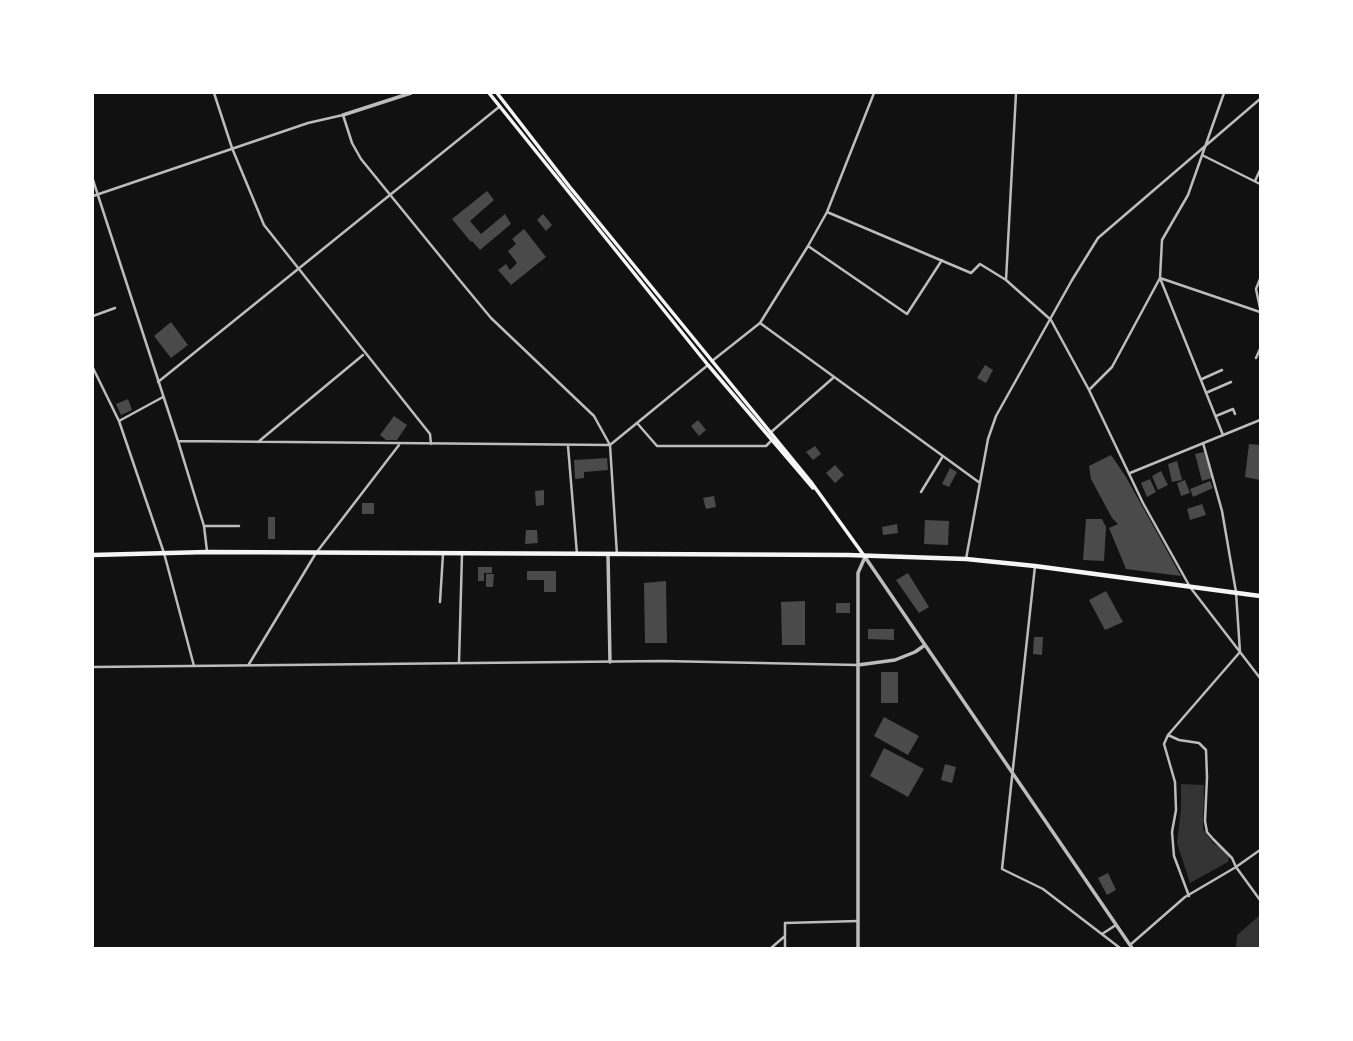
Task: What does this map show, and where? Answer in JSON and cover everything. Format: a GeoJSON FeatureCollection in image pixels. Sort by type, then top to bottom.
{"type":"FeatureCollection","features":[{"type":"Feature","properties":{"kind":"main road"},"geometry":{"type":"LineString","coordinates":[[489,93],[770,433],[865,557]]}},
{"type":"Feature","properties":{"kind":"main road"},"geometry":{"type":"LineString","coordinates":[[497,93],[771,441],[814,490]]}},
{"type":"Feature","properties":{"kind":"main road"},"geometry":{"type":"LineString","coordinates":[[93,554],[608,554],[965,559],[1260,596]]}},
{"type":"Feature","properties":{"kind":"street"},"geometry":{"type":"LineString","coordinates":[[214,93],[232,148],[264,225],[430,434],[431,444]]}},
{"type":"Feature","properties":{"kind":"street"},"geometry":{"type":"LineString","coordinates":[[93,197],[308,123],[320,122],[411,93]]}},
{"type":"Feature","properties":{"kind":"street"},"geometry":{"type":"LineString","coordinates":[[178,441],[610,445],[760,323],[827,212],[874,93]]}},
{"type":"Feature","properties":{"kind":"street"},"geometry":{"type":"LineString","coordinates":[[1006,281],[1016,93]]}},
{"type":"Feature","properties":{"kind":"street"},"geometry":{"type":"LineString","coordinates":[[1089,390],[1112,367],[1160,278],[1163,240],[1188,195],[1224,93]]}},
{"type":"Feature","properties":{"kind":"street"},"geometry":{"type":"LineString","coordinates":[[965,559],[988,439],[996,416],[1098,238],[1260,99]]}},
{"type":"Feature","properties":{"kind":"street"},"geometry":{"type":"LineString","coordinates":[[158,382],[501,106]]}},
{"type":"Feature","properties":{"kind":"street"},"geometry":{"type":"LineString","coordinates":[[342,115],[361,159],[485,311],[594,416],[610,445],[617,555]]}},
{"type":"Feature","properties":{"kind":"street"},"geometry":{"type":"LineString","coordinates":[[1202,155],[1260,184]]}},
{"type":"Feature","properties":{"kind":"street"},"geometry":{"type":"LineString","coordinates":[[1255,181],[1260,170]]}},
{"type":"Feature","properties":{"kind":"street"},"geometry":{"type":"LineString","coordinates":[[93,180],[178,441],[204,526],[207,552]]}},
{"type":"Feature","properties":{"kind":"street"},"geometry":{"type":"LineString","coordinates":[[827,212],[971,273],[980,264],[1006,281],[1051,320],[1089,390],[1143,503],[1190,587],[1260,678]]}},
{"type":"Feature","properties":{"kind":"street"},"geometry":{"type":"LineString","coordinates":[[808,246],[907,314],[942,260]]}},
{"type":"Feature","properties":{"kind":"street"},"geometry":{"type":"LineString","coordinates":[[1160,278],[1260,310],[1256,289],[1260,279]]}},
{"type":"Feature","properties":{"kind":"street"},"geometry":{"type":"LineString","coordinates":[[1160,278],[1223,435]]}},
{"type":"Feature","properties":{"kind":"street"},"geometry":{"type":"LineString","coordinates":[[93,316],[115,308]]}},
{"type":"Feature","properties":{"kind":"street"},"geometry":{"type":"LineString","coordinates":[[760,323],[980,483]]}},
{"type":"Feature","properties":{"kind":"street"},"geometry":{"type":"LineString","coordinates":[[1255,358],[1260,349]]}},
{"type":"Feature","properties":{"kind":"street"},"geometry":{"type":"LineString","coordinates":[[258,442],[364,354]]}},
{"type":"Feature","properties":{"kind":"street"},"geometry":{"type":"LineString","coordinates":[[93,368],[118,421],[164,553],[194,666]]}},
{"type":"Feature","properties":{"kind":"street"},"geometry":{"type":"LineString","coordinates":[[1202,379],[1222,370]]}},
{"type":"Feature","properties":{"kind":"street"},"geometry":{"type":"LineString","coordinates":[[770,433],[833,378]]}},
{"type":"Feature","properties":{"kind":"street"},"geometry":{"type":"LineString","coordinates":[[1207,392],[1231,382]]}},
{"type":"Feature","properties":{"kind":"street"},"geometry":{"type":"LineString","coordinates":[[118,421],[163,397]]}},
{"type":"Feature","properties":{"kind":"street"},"geometry":{"type":"LineString","coordinates":[[1216,416],[1233,409],[1235,414]]}},
{"type":"Feature","properties":{"kind":"street"},"geometry":{"type":"LineString","coordinates":[[1130,473],[1260,420]]}},
{"type":"Feature","properties":{"kind":"street"},"geometry":{"type":"LineString","coordinates":[[637,423],[657,446],[766,446],[771,441]]}},
{"type":"Feature","properties":{"kind":"street"},"geometry":{"type":"LineString","coordinates":[[1189,896],[1174,856],[1172,832],[1175,782],[1164,744],[1168,735],[1240,652],[1236,592],[1222,511],[1203,443]]}},
{"type":"Feature","properties":{"kind":"street"},"geometry":{"type":"LineString","coordinates":[[249,664],[316,553],[400,444]]}},
{"type":"Feature","properties":{"kind":"street"},"geometry":{"type":"LineString","coordinates":[[568,446],[577,554]]}},
{"type":"Feature","properties":{"kind":"street"},"geometry":{"type":"LineString","coordinates":[[921,492],[943,456]]}},
{"type":"Feature","properties":{"kind":"street"},"geometry":{"type":"LineString","coordinates":[[204,526],[239,526]]}},
{"type":"Feature","properties":{"kind":"street"},"geometry":{"type":"LineString","coordinates":[[440,602],[443,554]]}},
{"type":"Feature","properties":{"kind":"street"},"geometry":{"type":"LineString","coordinates":[[458,663],[462,554]]}},
{"type":"Feature","properties":{"kind":"street"},"geometry":{"type":"LineString","coordinates":[[608,554],[610,662]]}},
{"type":"Feature","properties":{"kind":"street"},"geometry":{"type":"LineString","coordinates":[[865,557],[1131,947],[1189,896],[1260,850]]}},
{"type":"Feature","properties":{"kind":"street"},"geometry":{"type":"LineString","coordinates":[[858,948],[858,573],[865,557]]}},
{"type":"Feature","properties":{"kind":"street"},"geometry":{"type":"LineString","coordinates":[[1035,566],[1002,869],[1043,889],[1120,948]]}},
{"type":"Feature","properties":{"kind":"street"},"geometry":{"type":"LineString","coordinates":[[93,667],[610,662],[858,665],[895,660],[925,645]]}},
{"type":"Feature","properties":{"kind":"street"},"geometry":{"type":"LineString","coordinates":[[1168,735],[1199,743],[1206,750],[1207,832],[1232,858],[1260,900]]}},
{"type":"Feature","properties":{"kind":"street"},"geometry":{"type":"LineString","coordinates":[[785,948],[785,923],[858,921]]}},
{"type":"Feature","properties":{"kind":"street"},"geometry":{"type":"LineString","coordinates":[[1102,934],[1116,925]]}},
{"type":"Feature","properties":{"kind":"street"},"geometry":{"type":"LineString","coordinates":[[771,948],[785,936]]}},
{"type":"Feature","properties":{"kind":"shaded area"},"geometry":{"type":"Polygon","coordinates":[[[1181,784],[1204,785],[1203,829],[1213,843],[1230,854],[1228,862],[1190,883],[1177,843],[1181,784]]]}},
{"type":"Feature","properties":{"kind":"shaded area"},"geometry":{"type":"Polygon","coordinates":[[[1260,915],[1260,948],[1236,948],[1237,935],[1260,915]]]}},
{"type":"Feature","properties":{"kind":"building"},"geometry":{"type":"Polygon","coordinates":[[[487,191],[494,200],[470,221],[481,234],[505,214],[511,224],[480,250],[452,219],[487,191]]]}},
{"type":"Feature","properties":{"kind":"building"},"geometry":{"type":"Polygon","coordinates":[[[543,214],[552,225],[546,231],[537,220],[543,214]]]}},
{"type":"Feature","properties":{"kind":"building"},"geometry":{"type":"Polygon","coordinates":[[[524,229],[546,257],[511,285],[498,270],[506,264],[510,270],[517,263],[508,251],[516,244],[512,239],[524,229]]]}},
{"type":"Feature","properties":{"kind":"building"},"geometry":{"type":"Polygon","coordinates":[[[171,322],[188,345],[171,358],[154,336],[171,322]]]}},
{"type":"Feature","properties":{"kind":"building"},"geometry":{"type":"Polygon","coordinates":[[[985,365],[993,370],[986,383],[977,378],[985,365]]]}},
{"type":"Feature","properties":{"kind":"building"},"geometry":{"type":"Polygon","coordinates":[[[128,399],[132,410],[121,415],[116,404],[128,399]]]}},
{"type":"Feature","properties":{"kind":"building"},"geometry":{"type":"Polygon","coordinates":[[[394,416],[407,425],[397,440],[386,440],[380,435],[394,416]]]}},
{"type":"Feature","properties":{"kind":"building"},"geometry":{"type":"Polygon","coordinates":[[[698,420],[706,430],[699,436],[691,426],[698,420]]]}},
{"type":"Feature","properties":{"kind":"building"},"geometry":{"type":"Polygon","coordinates":[[[1249,444],[1260,445],[1260,480],[1245,477],[1249,444]]]}},
{"type":"Feature","properties":{"kind":"building"},"geometry":{"type":"Polygon","coordinates":[[[815,446],[821,454],[813,460],[806,452],[815,446]]]}},
{"type":"Feature","properties":{"kind":"building"},"geometry":{"type":"Polygon","coordinates":[[[1204,452],[1212,478],[1202,481],[1195,454],[1204,452]]]}},
{"type":"Feature","properties":{"kind":"building"},"geometry":{"type":"Polygon","coordinates":[[[1111,455],[1181,576],[1126,569],[1109,528],[1118,524],[1091,479],[1089,466],[1111,455]]]}},
{"type":"Feature","properties":{"kind":"building"},"geometry":{"type":"Polygon","coordinates":[[[607,458],[608,470],[584,472],[584,478],[575,479],[574,460],[607,458]]]}},
{"type":"Feature","properties":{"kind":"building"},"geometry":{"type":"Polygon","coordinates":[[[1177,461],[1182,480],[1172,482],[1168,464],[1177,461]]]}},
{"type":"Feature","properties":{"kind":"building"},"geometry":{"type":"Polygon","coordinates":[[[835,465],[844,475],[835,483],[826,473],[835,465]]]}},
{"type":"Feature","properties":{"kind":"building"},"geometry":{"type":"Polygon","coordinates":[[[950,468],[957,472],[949,487],[942,484],[950,468]]]}},
{"type":"Feature","properties":{"kind":"building"},"geometry":{"type":"Polygon","coordinates":[[[1161,471],[1168,485],[1158,490],[1152,476],[1161,471]]]}},
{"type":"Feature","properties":{"kind":"building"},"geometry":{"type":"Polygon","coordinates":[[[1150,479],[1156,492],[1147,497],[1141,483],[1150,479]]]}},
{"type":"Feature","properties":{"kind":"building"},"geometry":{"type":"Polygon","coordinates":[[[1185,480],[1190,493],[1181,496],[1177,483],[1185,480]]]}},
{"type":"Feature","properties":{"kind":"building"},"geometry":{"type":"Polygon","coordinates":[[[1210,481],[1213,488],[1193,497],[1190,489],[1210,481]]]}},
{"type":"Feature","properties":{"kind":"building"},"geometry":{"type":"Polygon","coordinates":[[[544,490],[544,505],[536,506],[535,491],[544,490]]]}},
{"type":"Feature","properties":{"kind":"building"},"geometry":{"type":"Polygon","coordinates":[[[714,496],[716,507],[706,509],[703,498],[714,496]]]}},
{"type":"Feature","properties":{"kind":"building"},"geometry":{"type":"Polygon","coordinates":[[[362,503],[374,503],[374,514],[362,514],[362,503]]]}},
{"type":"Feature","properties":{"kind":"building"},"geometry":{"type":"Polygon","coordinates":[[[1202,504],[1206,515],[1190,520],[1187,509],[1202,504]]]}},
{"type":"Feature","properties":{"kind":"building"},"geometry":{"type":"Polygon","coordinates":[[[268,517],[275,517],[275,539],[268,539],[268,517]]]}},
{"type":"Feature","properties":{"kind":"building"},"geometry":{"type":"Polygon","coordinates":[[[1086,519],[1102,519],[1106,527],[1104,561],[1083,560],[1086,519]]]}},
{"type":"Feature","properties":{"kind":"building"},"geometry":{"type":"Polygon","coordinates":[[[925,520],[949,521],[948,545],[924,544],[925,520]]]}},
{"type":"Feature","properties":{"kind":"building"},"geometry":{"type":"Polygon","coordinates":[[[897,524],[898,533],[883,535],[882,527],[897,524]]]}},
{"type":"Feature","properties":{"kind":"building"},"geometry":{"type":"Polygon","coordinates":[[[526,530],[537,530],[538,543],[525,544],[526,530]]]}},
{"type":"Feature","properties":{"kind":"building"},"geometry":{"type":"Polygon","coordinates":[[[478,567],[492,567],[492,573],[484,573],[484,581],[478,581],[478,567]]]}},
{"type":"Feature","properties":{"kind":"building"},"geometry":{"type":"Polygon","coordinates":[[[527,571],[556,571],[556,592],[544,592],[544,580],[527,580],[527,571]]]}},
{"type":"Feature","properties":{"kind":"building"},"geometry":{"type":"Polygon","coordinates":[[[908,573],[929,607],[919,613],[896,580],[908,573]]]}},
{"type":"Feature","properties":{"kind":"building"},"geometry":{"type":"Polygon","coordinates":[[[486,574],[494,574],[493,587],[486,587],[486,574]]]}},
{"type":"Feature","properties":{"kind":"building"},"geometry":{"type":"Polygon","coordinates":[[[666,581],[667,643],[645,643],[644,583],[666,581]]]}},
{"type":"Feature","properties":{"kind":"building"},"geometry":{"type":"Polygon","coordinates":[[[1106,591],[1123,622],[1105,630],[1089,600],[1106,591]]]}},
{"type":"Feature","properties":{"kind":"building"},"geometry":{"type":"Polygon","coordinates":[[[805,601],[805,645],[782,645],[781,602],[805,601]]]}},
{"type":"Feature","properties":{"kind":"building"},"geometry":{"type":"Polygon","coordinates":[[[836,603],[850,603],[850,613],[836,613],[836,603]]]}},
{"type":"Feature","properties":{"kind":"building"},"geometry":{"type":"Polygon","coordinates":[[[868,629],[894,629],[894,640],[868,639],[868,629]]]}},
{"type":"Feature","properties":{"kind":"building"},"geometry":{"type":"Polygon","coordinates":[[[1034,637],[1043,637],[1042,655],[1033,654],[1034,637]]]}},
{"type":"Feature","properties":{"kind":"building"},"geometry":{"type":"Polygon","coordinates":[[[881,672],[898,672],[898,703],[881,703],[881,672]]]}},
{"type":"Feature","properties":{"kind":"building"},"geometry":{"type":"Polygon","coordinates":[[[884,717],[919,736],[908,755],[874,736],[884,717]]]}},
{"type":"Feature","properties":{"kind":"building"},"geometry":{"type":"Polygon","coordinates":[[[884,748],[924,769],[908,797],[870,776],[884,748]]]}},
{"type":"Feature","properties":{"kind":"building"},"geometry":{"type":"Polygon","coordinates":[[[945,764],[956,767],[952,783],[941,780],[945,764]]]}},
{"type":"Feature","properties":{"kind":"building"},"geometry":{"type":"Polygon","coordinates":[[[1108,873],[1116,890],[1107,895],[1098,878],[1108,873]]]}}]}
